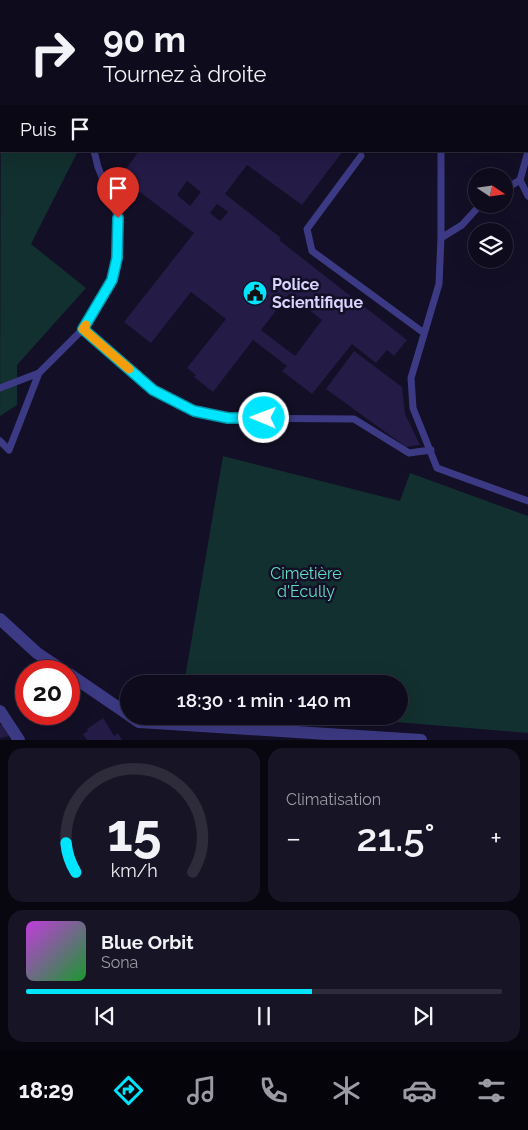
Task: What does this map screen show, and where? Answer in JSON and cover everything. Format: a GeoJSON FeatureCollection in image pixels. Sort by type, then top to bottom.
{"type":"FeatureCollection","features":[{"type":"Feature","properties":{"kind":"street"},"geometry":{"type":"LineString","coordinates":[[0,619],[37,653],[48,660]]}},
{"type":"Feature","properties":{"kind":"street"},"geometry":{"type":"LineString","coordinates":[[80,682],[120,709]]}},
{"type":"Feature","properties":{"kind":"street"},"geometry":{"type":"LineString","coordinates":[[0,711],[19,740]]}},
{"type":"Feature","properties":{"kind":"street"},"geometry":{"type":"LineString","coordinates":[[186,725],[421,740]]}},
{"type":"Feature","properties":{"kind":"lane"},"geometry":{"type":"LineString","coordinates":[[0,441],[9,450],[40,373],[83,329],[112,280],[117,258],[118,218],[98,167],[94,152]]}},
{"type":"Feature","properties":{"kind":"lane"},"geometry":{"type":"LineString","coordinates":[[441,152],[439,284],[411,378],[413,408],[438,468],[528,501]]}},
{"type":"Feature","properties":{"kind":"lane"},"geometry":{"type":"LineString","coordinates":[[527,155],[520,180],[528,196]]}},
{"type":"Feature","properties":{"kind":"lane"},"geometry":{"type":"LineString","coordinates":[[361,156],[307,229],[312,251],[424,333]]}},
{"type":"Feature","properties":{"kind":"lane"},"geometry":{"type":"LineString","coordinates":[[513,184],[520,180]]}},
{"type":"Feature","properties":{"kind":"lane"},"geometry":{"type":"LineString","coordinates":[[441,238],[462,225],[473,213]]}},
{"type":"Feature","properties":{"kind":"lane"},"geometry":{"type":"LineString","coordinates":[[83,329],[153,390],[194,411],[228,418],[354,419],[409,453],[431,450]]}},
{"type":"Feature","properties":{"kind":"lane"},"geometry":{"type":"LineString","coordinates":[[0,388],[40,373]]}},
{"type":"Feature","properties":{"kind":"green space"},"geometry":{"type":"Polygon","coordinates":[[[1,152],[77,152],[31,244],[86,288],[17,365],[17,405],[0,416],[1,152]]]}},
{"type":"Feature","properties":{"kind":"green space","name":"Cimetière d'Écully"},"geometry":{"type":"Polygon","coordinates":[[[223,456],[400,501],[410,473],[528,516],[528,733],[408,723],[408,675],[186,675],[223,456]]]}},
{"type":"Feature","properties":{"kind":"building"},"geometry":{"type":"Polygon","coordinates":[[[138,152],[342,152],[302,205],[247,165],[225,194],[281,238],[279,240],[407,340],[394,356],[387,350],[376,363],[352,344],[312,394],[282,371],[287,366],[253,340],[213,392],[194,377],[196,375],[187,368],[226,319],[191,292],[151,343],[124,322],[194,233],[120,177],[138,152]],[[187,181],[177,195],[190,206],[201,192],[187,181]],[[217,204],[210,213],[220,221],[228,212],[217,204]],[[289,294],[261,330],[295,356],[322,320],[289,294]]]}},
{"type":"Feature","properties":{"kind":"building"},"geometry":{"type":"Polygon","coordinates":[[[354,351],[402,387],[405,414],[420,445],[406,447],[326,389],[354,351]]]}},
{"type":"Feature","properties":{"kind":"building"},"geometry":{"type":"Polygon","coordinates":[[[103,718],[114,736],[118,733],[122,740],[87,740],[83,734],[103,718]]]}},
{"type":"Feature","properties":{"kind":"building"},"geometry":{"type":"Polygon","coordinates":[[[0,725],[2,725],[9,736],[0,738],[0,725]]]}},
{"type":"Feature","properties":{"kind":"building"},"geometry":{"type":"Polygon","coordinates":[[[243,725],[273,725],[273,728],[243,725]]]}},
{"type":"Feature","properties":{"kind":"slow traffic"},"geometry":{"type":"LineString","coordinates":[[86,325],[83,329],[129,369]]}},
{"type":"Feature","properties":{"kind":"place","name":"Police Scientifique"},"geometry":{"type":"Point","coordinates":[255,293]}},
{"type":"Feature","properties":{"kind":"route"},"geometry":{"type":"LineString","coordinates":[[118,218],[117,258],[112,280],[83,329],[153,390],[194,411],[228,418],[264,418]]}}]}
